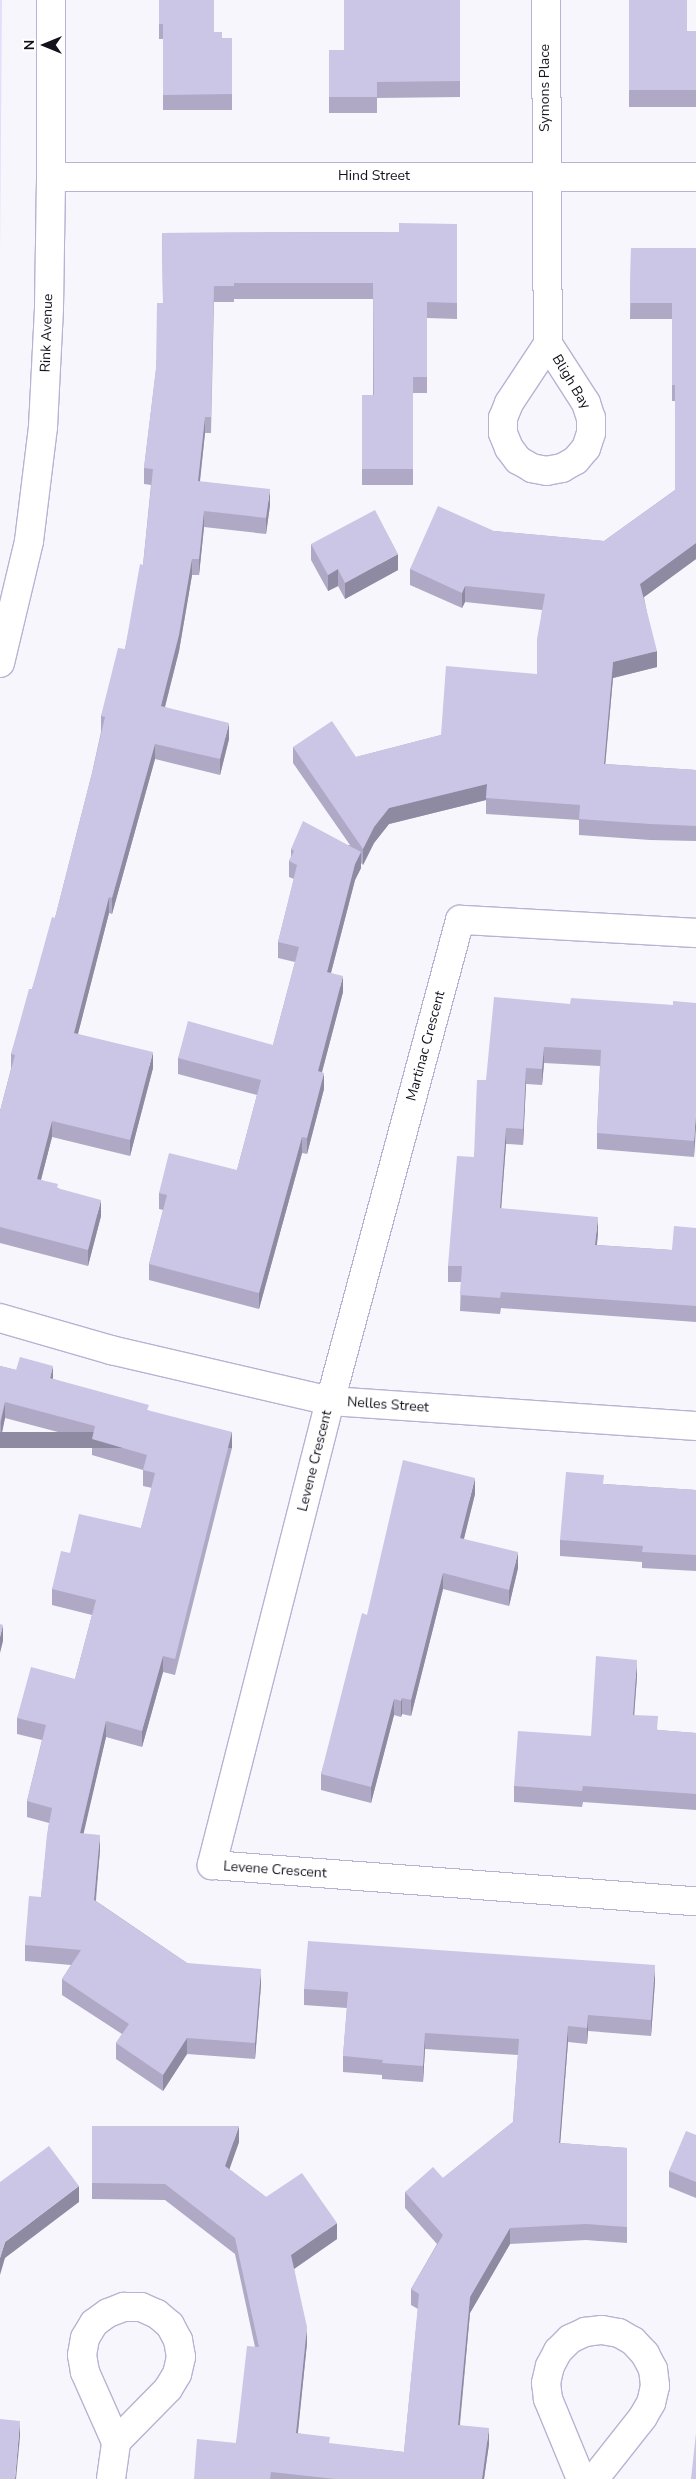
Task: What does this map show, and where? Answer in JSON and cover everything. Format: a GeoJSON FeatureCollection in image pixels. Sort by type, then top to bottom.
{"type":"FeatureCollection","features":[{"type":"Feature","properties":{"kind":"street","name":"Rink Avenue"},"geometry":{"type":"LineString","coordinates":[[0,663],[29,540],[42,436],[49,307],[51,0]]}},
{"type":"Feature","properties":{"kind":"street","name":"Symons Place"},"geometry":{"type":"LineString","coordinates":[[545,176],[546,0]]}},
{"type":"Feature","properties":{"kind":"street","name":"Bligh Bay"},"geometry":{"type":"LineString","coordinates":[[545,176],[548,344]]}},
{"type":"Feature","properties":{"kind":"street","name":"Hind Street"},"geometry":{"type":"LineString","coordinates":[[51,177],[696,177]]}},
{"type":"Feature","properties":{"kind":"street","name":"Martinac Crescent"},"geometry":{"type":"LineString","coordinates":[[330,1401],[460,920],[696,933]]}},
{"type":"Feature","properties":{"kind":"street","name":"Nelles Street"},"geometry":{"type":"LineString","coordinates":[[0,1318],[111,1350],[330,1401],[696,1426]]}},
{"type":"Feature","properties":{"kind":"street","name":"Levene Crescent"},"geometry":{"type":"LineString","coordinates":[[330,1401],[212,1865],[696,1901]]}},
{"type":"Feature","properties":{"kind":"street"},"geometry":{"type":"LineString","coordinates":[[111,2479],[116,2442],[85,2372],[82,2355],[85,2338],[94,2323],[108,2313],[124,2307],[141,2308],[157,2314],[170,2325],[178,2340],[179,2366],[177,2374],[168,2389],[116,2442]]}},
{"type":"Feature","properties":{"kind":"street"},"geometry":{"type":"LineString","coordinates":[[581,2479],[548,2399],[546,2383],[550,2366],[558,2351],[578,2336],[602,2330],[626,2337],[645,2354],[653,2369],[655,2386],[651,2403],[643,2417],[594,2479]]}},
{"type":"Feature","properties":{"kind":"shaded area"},"geometry":{"type":"Polygon","coordinates":[[[0,0],[2,0],[0,259],[0,0]]]}},
{"type":"Feature","properties":{"kind":"building"},"geometry":{"type":"Polygon","coordinates":[[[159,0],[214,0],[214,32],[222,32],[222,38],[232,38],[232,94],[163,95],[163,24],[159,24],[159,0]]]}},
{"type":"Feature","properties":{"kind":"building"},"geometry":{"type":"Polygon","coordinates":[[[344,0],[460,0],[460,81],[377,82],[377,97],[329,97],[329,50],[344,50],[344,0]]]}},
{"type":"Feature","properties":{"kind":"building"},"geometry":{"type":"Polygon","coordinates":[[[629,0],[687,0],[687,31],[696,31],[696,90],[629,90],[629,0]]]}},
{"type":"Feature","properties":{"kind":"building"},"geometry":{"type":"Polygon","coordinates":[[[399,223],[457,224],[457,303],[427,302],[427,377],[413,377],[413,469],[362,469],[362,395],[374,395],[373,283],[234,283],[234,286],[214,286],[211,417],[205,417],[198,481],[270,489],[266,518],[204,511],[199,559],[192,559],[179,635],[161,706],[229,723],[220,759],[155,744],[112,898],[109,897],[74,1033],[153,1052],[130,1140],[52,1121],[37,1179],[58,1184],[57,1188],[101,1200],[88,1250],[0,1227],[0,1111],[15,1055],[11,1054],[52,917],[55,918],[105,717],[101,716],[118,648],[125,649],[140,564],[143,565],[153,469],[144,468],[156,369],[157,303],[163,303],[162,233],[399,232],[399,223]]]}},
{"type":"Feature","properties":{"kind":"building"},"geometry":{"type":"Polygon","coordinates":[[[631,248],[696,248],[696,543],[640,584],[657,651],[613,662],[604,764],[696,770],[696,826],[579,819],[580,805],[486,798],[487,784],[389,808],[374,827],[363,849],[293,747],[332,721],[356,757],[441,735],[446,666],[537,674],[537,639],[545,594],[465,586],[462,593],[410,569],[438,506],[494,531],[604,541],[675,490],[675,385],[672,385],[672,303],[630,303],[631,248]]]}},
{"type":"Feature","properties":{"kind":"building"},"geometry":{"type":"Polygon","coordinates":[[[375,510],[398,554],[345,583],[338,569],[328,575],[311,544],[375,510]]]}},
{"type":"Feature","properties":{"kind":"building"},"geometry":{"type":"Polygon","coordinates":[[[303,821],[361,852],[355,864],[327,972],[343,976],[318,1071],[324,1073],[307,1138],[302,1137],[259,1293],[149,1264],[167,1195],[159,1193],[169,1153],[237,1170],[261,1080],[178,1058],[188,1021],[273,1045],[299,947],[278,942],[297,865],[289,861],[294,851],[291,849],[303,821]]]}},
{"type":"Feature","properties":{"kind":"building"},"geometry":{"type":"Polygon","coordinates":[[[494,997],[570,1004],[571,998],[673,1005],[673,1001],[696,1003],[696,1112],[694,1141],[597,1133],[601,1050],[544,1047],[542,1069],[526,1068],[523,1129],[506,1128],[500,1208],[598,1217],[595,1245],[672,1250],[674,1226],[696,1228],[696,1306],[501,1292],[500,1298],[460,1295],[462,1266],[448,1266],[457,1156],[474,1157],[477,1080],[486,1080],[494,997]]]}},
{"type":"Feature","properties":{"kind":"building"},"geometry":{"type":"Polygon","coordinates":[[[20,1357],[53,1366],[50,1378],[149,1405],[147,1410],[232,1432],[175,1659],[163,1656],[142,1731],[106,1721],[80,1833],[100,1835],[94,1900],[187,1963],[261,1969],[255,2043],[187,2038],[163,2075],[116,2043],[129,2024],[62,1979],[81,1950],[25,1945],[29,1896],[41,1897],[47,1834],[52,1808],[27,1801],[46,1725],[17,1718],[31,1667],[75,1679],[96,1600],[52,1589],[61,1551],[70,1553],[79,1514],[141,1528],[155,1473],[143,1470],[147,1455],[92,1439],[95,1426],[5,1402],[0,1422],[0,1366],[16,1370],[20,1357]]]}},
{"type":"Feature","properties":{"kind":"building"},"geometry":{"type":"Polygon","coordinates":[[[403,1460],[475,1478],[460,1538],[518,1552],[509,1590],[443,1573],[411,1700],[402,1698],[401,1701],[394,1699],[371,1787],[321,1774],[362,1613],[367,1615],[403,1460]]]}},
{"type":"Feature","properties":{"kind":"building"},"geometry":{"type":"Polygon","coordinates":[[[566,1472],[604,1475],[603,1484],[696,1490],[696,1555],[642,1552],[643,1546],[560,1540],[566,1472]]]}},
{"type":"Feature","properties":{"kind":"building"},"geometry":{"type":"Polygon","coordinates":[[[0,1624],[3,1625],[0,1637],[0,1624]]]}},
{"type":"Feature","properties":{"kind":"building"},"geometry":{"type":"Polygon","coordinates":[[[596,1656],[637,1660],[633,1715],[658,1716],[657,1730],[696,1733],[696,1794],[583,1786],[582,1791],[514,1786],[518,1731],[591,1736],[596,1656]]]}},
{"type":"Feature","properties":{"kind":"building"},"geometry":{"type":"Polygon","coordinates":[[[308,1941],[655,1965],[651,2020],[588,2015],[587,2028],[568,2026],[559,2143],[627,2148],[627,2227],[586,2224],[510,2228],[470,2297],[458,2425],[489,2428],[482,2479],[335,2479],[271,2472],[270,2479],[194,2479],[197,2439],[236,2443],[247,2346],[259,2347],[235,2238],[165,2184],[92,2183],[92,2126],[239,2126],[225,2166],[266,2197],[302,2173],[337,2223],[291,2255],[307,2327],[296,2433],[330,2437],[329,2443],[404,2452],[419,2294],[411,2289],[443,2235],[405,2192],[433,2167],[443,2178],[513,2122],[519,2039],[425,2033],[423,2066],[382,2063],[383,2060],[343,2056],[348,1992],[304,1989],[308,1941]]]}},
{"type":"Feature","properties":{"kind":"building"},"geometry":{"type":"Polygon","coordinates":[[[686,2131],[696,2135],[696,2182],[669,2171],[686,2131]]]}},
{"type":"Feature","properties":{"kind":"building"},"geometry":{"type":"Polygon","coordinates":[[[49,2146],[79,2186],[5,2242],[0,2258],[0,2182],[49,2146]]]}},
{"type":"Feature","properties":{"kind":"building"},"geometry":{"type":"Polygon","coordinates":[[[0,2419],[20,2421],[15,2479],[0,2479],[0,2419]]]}},
{"type":"Feature","properties":{"kind":"building"},"geometry":{"type":"Polygon","coordinates":[[[696,2433],[696,2479],[691,2479],[696,2433]]]}}]}
